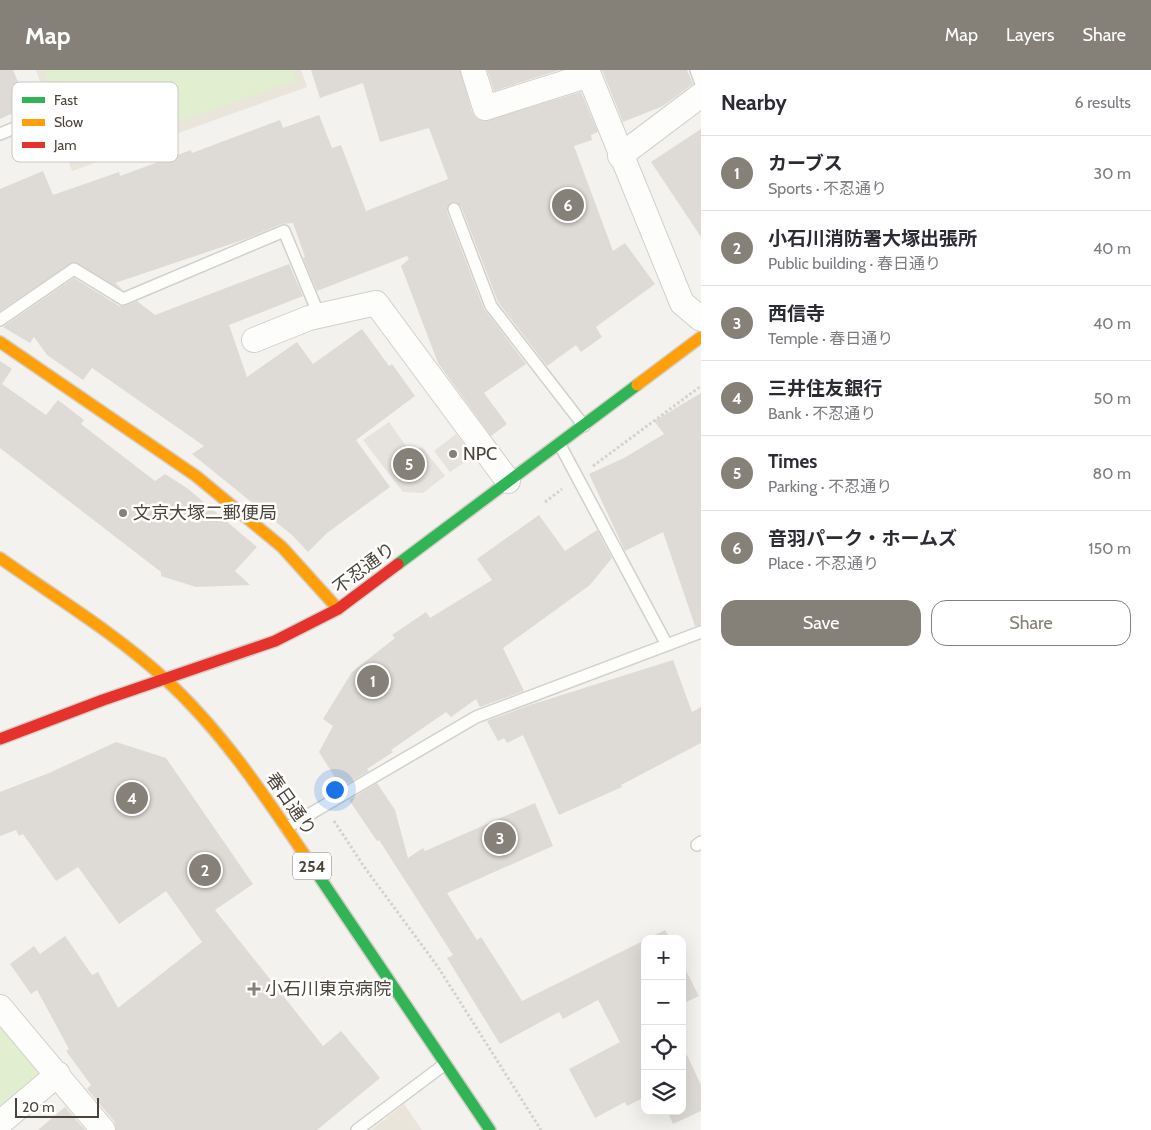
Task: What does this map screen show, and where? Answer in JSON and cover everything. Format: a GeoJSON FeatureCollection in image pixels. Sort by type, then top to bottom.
{"type":"FeatureCollection","features":[{"type":"Feature","properties":{"kind":"main road","name":"不忍通り"},"geometry":{"type":"LineString","coordinates":[[0,739],[68,711],[272,644],[304,630],[338,609],[508,481],[585,427],[701,337]]}},
{"type":"Feature","properties":{"kind":"main road"},"geometry":{"type":"LineString","coordinates":[[0,342],[196,476],[282,547],[338,609]]}},
{"type":"Feature","properties":{"kind":"main road","name":"春日通り"},"geometry":{"type":"LineString","coordinates":[[0,558],[118,641],[164,679],[223,739],[286,828],[490,1130]]}},
{"type":"Feature","properties":{"kind":"street"},"geometry":{"type":"LineString","coordinates":[[473,70],[485,108],[588,72],[620,156],[682,303],[701,319]]}},
{"type":"Feature","properties":{"kind":"street"},"geometry":{"type":"LineString","coordinates":[[620,156],[701,95]]}},
{"type":"Feature","properties":{"kind":"street"},"geometry":{"type":"LineString","coordinates":[[254,340],[319,315],[376,303],[508,481]]}},
{"type":"Feature","properties":{"kind":"street"},"geometry":{"type":"LineString","coordinates":[[0,1007],[103,1130]]}},
{"type":"Feature","properties":{"kind":"street"},"geometry":{"type":"LineString","coordinates":[[0,1123],[58,1074]]}},
{"type":"Feature","properties":{"kind":"lane"},"geometry":{"type":"LineString","coordinates":[[696,70],[701,84]]}},
{"type":"Feature","properties":{"kind":"lane"},"geometry":{"type":"LineString","coordinates":[[0,134],[12,129]]}},
{"type":"Feature","properties":{"kind":"lane"},"geometry":{"type":"LineString","coordinates":[[454,210],[491,306],[585,427]]}},
{"type":"Feature","properties":{"kind":"lane"},"geometry":{"type":"LineString","coordinates":[[0,320],[74,269],[123,299],[284,231],[319,315]]}},
{"type":"Feature","properties":{"kind":"lane"},"geometry":{"type":"LineString","coordinates":[[560,444],[667,645]]}},
{"type":"Feature","properties":{"kind":"lane"},"geometry":{"type":"LineString","coordinates":[[286,828],[476,717],[701,632]]}},
{"type":"Feature","properties":{"kind":"lane"},"geometry":{"type":"LineString","coordinates":[[357,1130],[445,1064]]}},
{"type":"Feature","properties":{"kind":"path"},"geometry":{"type":"LineString","coordinates":[[545,502],[701,386]]}},
{"type":"Feature","properties":{"kind":"path"},"geometry":{"type":"LineString","coordinates":[[324,806],[365,868],[438,967],[541,1130]]}},
{"type":"Feature","properties":{"kind":"shaded area"},"geometry":{"type":"Polygon","coordinates":[[[36,70],[301,70],[307,87],[178,133],[178,82],[40,82],[36,70]]]}},
{"type":"Feature","properties":{"kind":"shaded area"},"geometry":{"type":"Polygon","coordinates":[[[69,162],[97,162],[72,171],[69,162]]]}},
{"type":"Feature","properties":{"kind":"shaded area"},"geometry":{"type":"Polygon","coordinates":[[[389,422],[411,453],[422,447],[445,476],[423,493],[403,492],[363,440],[389,422]]]}},
{"type":"Feature","properties":{"kind":"shaded area","name":"NPC"},"geometry":{"type":"Polygon","coordinates":[[[456,434],[473,456],[450,472],[434,451],[456,434]]]}},
{"type":"Feature","properties":{"kind":"shaded area"},"geometry":{"type":"Polygon","coordinates":[[[404,1104],[422,1130],[371,1130],[404,1104]]]}},
{"type":"Feature","properties":{"kind":"green space"},"geometry":{"type":"Polygon","coordinates":[[[44,70],[294,70],[296,80],[178,122],[178,82],[48,82],[44,70]]]}},
{"type":"Feature","properties":{"kind":"green space"},"geometry":{"type":"Polygon","coordinates":[[[0,1021],[41,1069],[41,1076],[0,1111],[0,1021]]]}},
{"type":"Feature","properties":{"kind":"building"},"geometry":{"type":"Polygon","coordinates":[[[0,70],[13,70],[18,82],[12,82],[12,113],[0,119],[0,70]]]}},
{"type":"Feature","properties":{"kind":"building"},"geometry":{"type":"Polygon","coordinates":[[[311,70],[460,70],[472,112],[476,118],[483,121],[581,92],[598,132],[591,135],[592,140],[574,146],[613,251],[625,243],[655,284],[596,327],[602,337],[581,352],[576,345],[547,366],[498,302],[461,206],[455,202],[449,204],[447,212],[484,309],[526,364],[484,393],[507,424],[491,436],[438,363],[401,266],[409,259],[407,256],[317,291],[303,258],[305,257],[293,223],[281,224],[246,239],[115,283],[124,291],[73,262],[0,311],[0,189],[43,171],[53,195],[119,172],[120,176],[158,162],[178,162],[178,155],[191,150],[192,153],[280,120],[283,128],[319,115],[332,148],[341,145],[366,211],[448,179],[429,128],[380,142],[363,83],[320,98],[311,70]]]}},
{"type":"Feature","properties":{"kind":"building"},"geometry":{"type":"Polygon","coordinates":[[[487,70],[559,70],[494,91],[487,70]]]}},
{"type":"Feature","properties":{"kind":"building"},"geometry":{"type":"Polygon","coordinates":[[[602,70],[687,70],[693,84],[663,106],[623,122],[602,70]]]}},
{"type":"Feature","properties":{"kind":"building"},"geometry":{"type":"Polygon","coordinates":[[[701,129],[701,237],[651,162],[701,129]]]}},
{"type":"Feature","properties":{"kind":"building"},"geometry":{"type":"Polygon","coordinates":[[[289,264],[303,296],[229,325],[247,377],[297,342],[313,364],[362,329],[389,366],[392,364],[415,396],[356,440],[390,487],[327,533],[308,552],[292,535],[192,454],[204,446],[92,368],[83,380],[47,355],[34,337],[30,343],[3,327],[74,278],[119,306],[125,306],[137,301],[155,315],[289,264]]]}},
{"type":"Feature","properties":{"kind":"building"},"geometry":{"type":"Polygon","coordinates":[[[0,361],[12,369],[2,384],[46,415],[58,400],[84,420],[81,424],[155,481],[165,474],[187,488],[257,547],[235,571],[250,585],[196,587],[161,576],[161,572],[0,448],[0,361]]]}},
{"type":"Feature","properties":{"kind":"building"},"geometry":{"type":"Polygon","coordinates":[[[701,393],[701,625],[695,626],[663,532],[625,551],[589,474],[624,458],[664,434],[654,421],[701,393]]]}},
{"type":"Feature","properties":{"kind":"building"},"geometry":{"type":"Polygon","coordinates":[[[539,515],[565,551],[597,530],[612,558],[590,585],[503,648],[524,691],[480,707],[476,699],[451,717],[446,712],[391,750],[393,752],[367,769],[369,771],[341,787],[319,752],[333,726],[323,719],[352,672],[395,638],[392,635],[426,612],[430,618],[492,580],[477,559],[539,515]]]}},
{"type":"Feature","properties":{"kind":"building"},"geometry":{"type":"Polygon","coordinates":[[[673,660],[692,712],[701,707],[701,743],[621,785],[622,787],[559,815],[523,735],[507,743],[504,738],[498,741],[487,721],[530,705],[673,660]]]}},
{"type":"Feature","properties":{"kind":"building"},"geometry":{"type":"Polygon","coordinates":[[[116,742],[166,758],[253,884],[215,910],[323,1046],[341,1031],[380,1078],[317,1130],[116,1130],[114,1121],[87,1089],[91,1085],[66,1051],[69,1049],[37,990],[31,994],[10,964],[34,946],[40,954],[65,936],[92,975],[98,972],[118,1008],[202,942],[166,891],[119,924],[78,867],[56,881],[23,834],[19,836],[16,830],[0,836],[0,792],[49,773],[116,742]]]}},
{"type":"Feature","properties":{"kind":"building"},"geometry":{"type":"Polygon","coordinates":[[[377,783],[395,810],[408,858],[423,848],[425,851],[535,803],[553,846],[447,893],[477,940],[481,937],[522,1001],[641,942],[641,1099],[627,1106],[625,1102],[595,1118],[569,1069],[620,1042],[598,1000],[563,1019],[559,1012],[500,1044],[447,958],[453,955],[379,840],[377,841],[349,800],[377,783]]]}},
{"type":"Feature","properties":{"kind":"building"},"geometry":{"type":"Polygon","coordinates":[[[665,930],[668,935],[655,935],[665,930]]]}},
{"type":"Feature","properties":{"kind":"building"},"geometry":{"type":"Polygon","coordinates":[[[686,971],[699,996],[686,1002],[686,971]]]}},
{"type":"Feature","properties":{"kind":"building"},"geometry":{"type":"Polygon","coordinates":[[[687,1055],[701,1085],[701,1111],[673,1124],[669,1115],[686,1115],[687,1055]]]}},
{"type":"Feature","properties":{"kind":"building"},"geometry":{"type":"Polygon","coordinates":[[[65,1107],[85,1130],[38,1130],[65,1107]]]}},
{"type":"Feature","properties":{"kind":"traffic: fast"},"geometry":{"type":"LineString","coordinates":[[398,564],[637,385]]}},
{"type":"Feature","properties":{"kind":"traffic: fast"},"geometry":{"type":"LineString","coordinates":[[308,860],[490,1130]]}},
{"type":"Feature","properties":{"kind":"traffic: slow"},"geometry":{"type":"LineString","coordinates":[[637,385],[701,337]]}},
{"type":"Feature","properties":{"kind":"traffic: slow"},"geometry":{"type":"LineString","coordinates":[[0,342],[196,476],[282,547],[338,609]]}},
{"type":"Feature","properties":{"kind":"traffic: slow"},"geometry":{"type":"LineString","coordinates":[[0,558],[126,646],[186,699],[242,765],[308,860]]}},
{"type":"Feature","properties":{"kind":"traffic: jam"},"geometry":{"type":"LineString","coordinates":[[0,739],[103,700],[275,641],[338,609],[398,564]]}},
{"type":"Feature","properties":{"kind":"place","name":"音羽パーク・ホームズ"},"geometry":{"type":"Point","coordinates":[568,205]}},
{"type":"Feature","properties":{"kind":"place","name":"NPC"},"geometry":{"type":"Point","coordinates":[453,454]}},
{"type":"Feature","properties":{"kind":"place","name":"Times"},"geometry":{"type":"Point","coordinates":[409,464]}},
{"type":"Feature","properties":{"kind":"place","name":"文京大塚二郵便局"},"geometry":{"type":"Point","coordinates":[123,513]}},
{"type":"Feature","properties":{"kind":"place","name":"カーブス"},"geometry":{"type":"Point","coordinates":[373,681]}},
{"type":"Feature","properties":{"kind":"place","name":"三井住友銀行"},"geometry":{"type":"Point","coordinates":[132,798]}},
{"type":"Feature","properties":{"kind":"place","name":"西信寺"},"geometry":{"type":"Point","coordinates":[500,838]}},
{"type":"Feature","properties":{"kind":"place","name":"小石川消防署大塚出張所"},"geometry":{"type":"Point","coordinates":[205,870]}},
{"type":"Feature","properties":{"kind":"place","name":"小石川東京病院"},"geometry":{"type":"Point","coordinates":[254,989]}}]}
